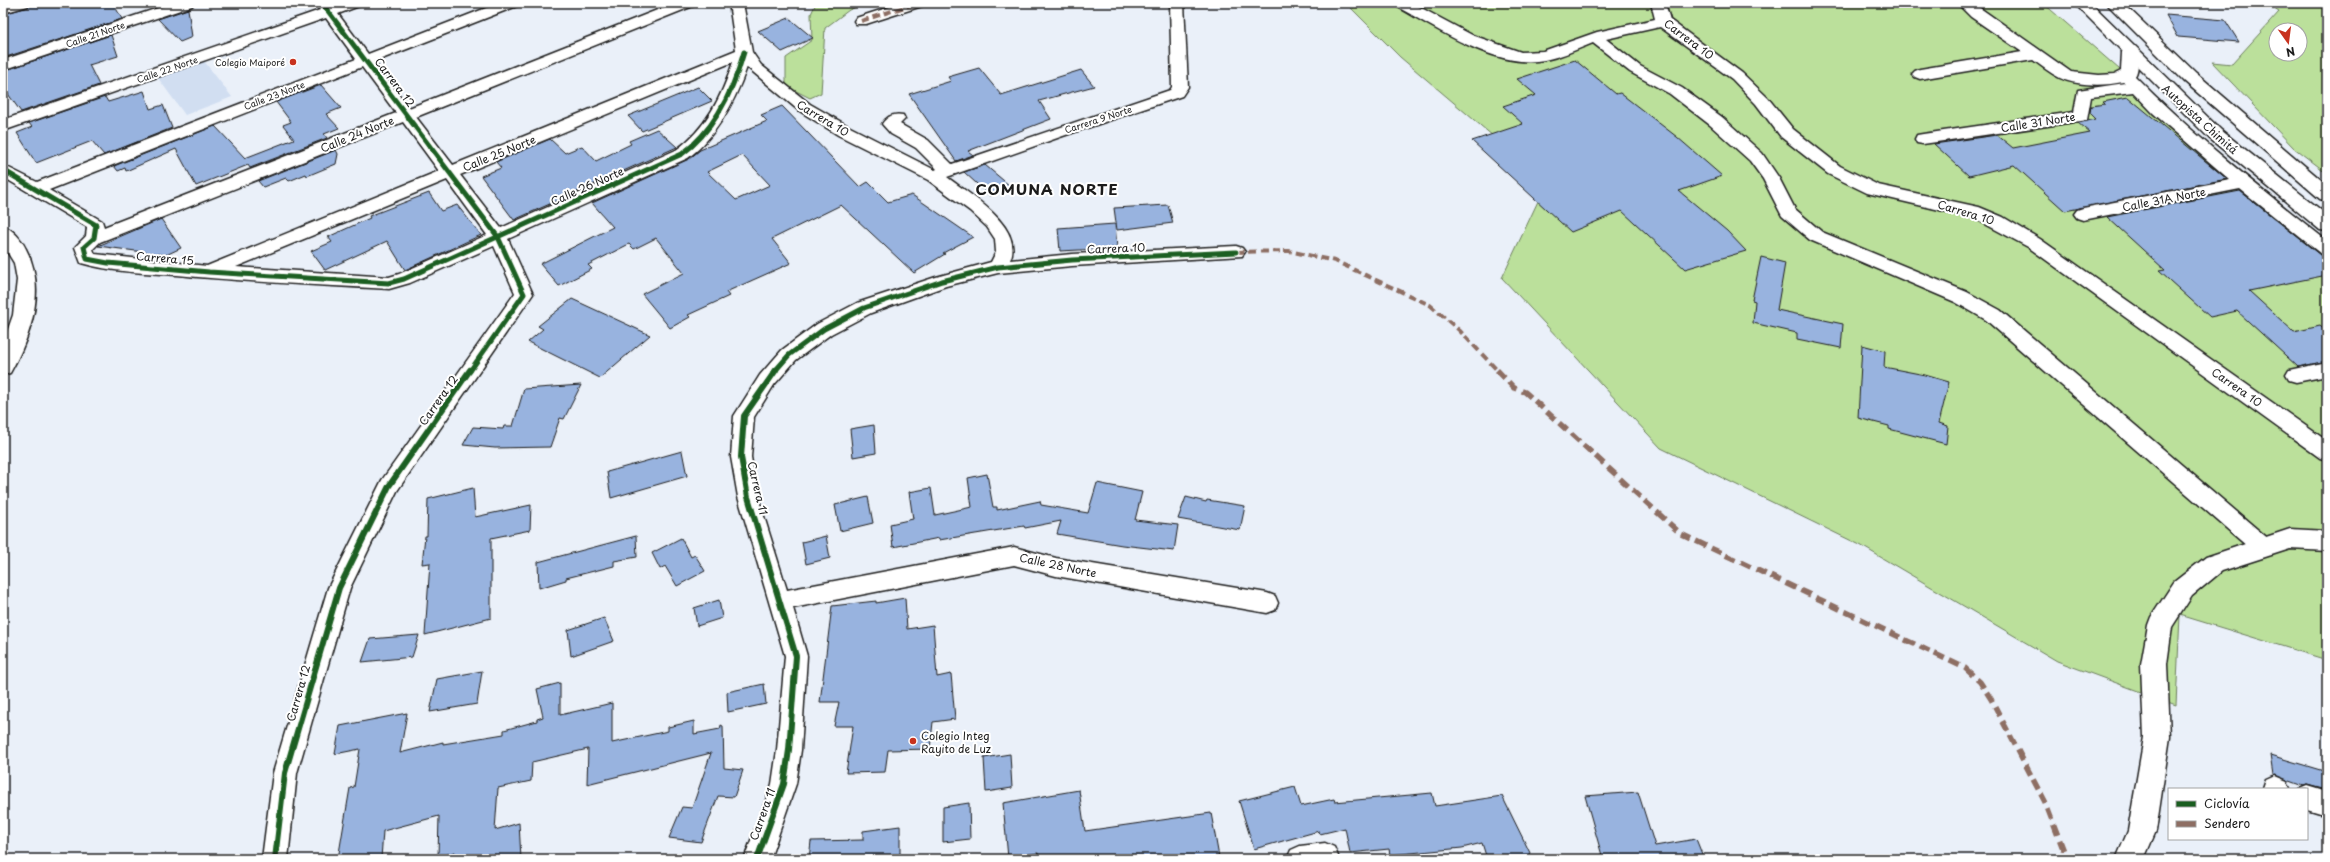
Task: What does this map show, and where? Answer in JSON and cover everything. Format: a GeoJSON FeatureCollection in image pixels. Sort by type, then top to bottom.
{"type":"FeatureCollection","features":[{"type":"Feature","properties":{"kind":"main road","name":"Autopista Chimitá"},"geometry":{"type":"LineString","coordinates":[[2082,3],[2130,52],[2215,134],[2327,225]]}},
{"type":"Feature","properties":{"kind":"main road"},"geometry":{"type":"LineString","coordinates":[[2114,3],[2190,77],[2327,195]]}},
{"type":"Feature","properties":{"kind":"main road"},"geometry":{"type":"LineString","coordinates":[[3,233],[20,254],[28,281],[18,331],[3,367]]}},
{"type":"Feature","properties":{"kind":"main road"},"geometry":{"type":"LineString","coordinates":[[2130,859],[2142,831],[2157,737],[2154,664],[2160,625],[2183,589],[2214,564],[2290,539],[2327,541]]}},
{"type":"Feature","properties":{"kind":"street"},"geometry":{"type":"LineString","coordinates":[[3,9],[23,3]]}},
{"type":"Feature","properties":{"kind":"street","name":"Calle 21 Norte"},"geometry":{"type":"LineString","coordinates":[[3,65],[187,3]]}},
{"type":"Feature","properties":{"kind":"street","name":"Calle 22 Norte"},"geometry":{"type":"LineString","coordinates":[[3,126],[326,7],[354,3]]}},
{"type":"Feature","properties":{"kind":"street","name":"Calle 23 Norte"},"geometry":{"type":"LineString","coordinates":[[36,189],[365,59],[512,3]]}},
{"type":"Feature","properties":{"kind":"street","name":"Calle 24 Norte"},"geometry":{"type":"LineString","coordinates":[[94,238],[688,3]]}},
{"type":"Feature","properties":{"kind":"street","name":"Carrera 10"},"geometry":{"type":"LineString","coordinates":[[736,3],[744,52],[756,68],[804,107],[844,132],[934,176],[976,207],[992,223],[1004,240],[1005,252],[998,267]]}},
{"type":"Feature","properties":{"kind":"street"},"geometry":{"type":"LineString","coordinates":[[861,21],[917,3]]}},
{"type":"Feature","properties":{"kind":"street","name":"Carrera 9 Norte"},"geometry":{"type":"LineString","coordinates":[[934,176],[1176,93],[1180,88],[1178,3]]}},
{"type":"Feature","properties":{"kind":"street"},"geometry":{"type":"LineString","coordinates":[[1401,3],[1458,34],[1514,55],[1542,56],[1595,38],[1663,22]]}},
{"type":"Feature","properties":{"kind":"street","name":"Carrera 10"},"geometry":{"type":"LineString","coordinates":[[1658,3],[1663,22],[1737,76],[1762,101],[1787,133],[1834,170],[1873,189],[1960,208],[1997,221],[2034,243],[2327,452]]}},
{"type":"Feature","properties":{"kind":"street"},"geometry":{"type":"LineString","coordinates":[[1964,3],[1976,14],[2059,72],[2075,78],[2115,79],[2130,82],[2244,183],[2327,250]]}},
{"type":"Feature","properties":{"kind":"street","name":"Carrera 12"},"geometry":{"type":"LineString","coordinates":[[275,859],[285,774],[340,588],[389,486],[524,294],[518,277],[498,237],[326,7]]}},
{"type":"Feature","properties":{"kind":"street"},"geometry":{"type":"LineString","coordinates":[[1595,38],[1635,69],[1676,91],[1756,157],[1771,178],[1788,212],[1806,229],[1816,236],[1961,297],[1993,315],[2263,548]]}},
{"type":"Feature","properties":{"kind":"street","name":"Calle 25 Norte"},"geometry":{"type":"LineString","coordinates":[[209,272],[744,52]]}},
{"type":"Feature","properties":{"kind":"street","name":"Calle 26 Norte"},"geometry":{"type":"LineString","coordinates":[[389,283],[404,279],[682,154],[699,142],[731,89],[744,52]]}},
{"type":"Feature","properties":{"kind":"street"},"geometry":{"type":"LineString","coordinates":[[2130,52],[2130,82]]}},
{"type":"Feature","properties":{"kind":"street"},"geometry":{"type":"LineString","coordinates":[[1920,74],[2034,55]]}},
{"type":"Feature","properties":{"kind":"street","name":"Calle 31 Norte"},"geometry":{"type":"LineString","coordinates":[[1923,139],[2080,116],[2084,93],[2130,82]]}},
{"type":"Feature","properties":{"kind":"street"},"geometry":{"type":"LineString","coordinates":[[897,119],[890,124],[924,146],[949,170]]}},
{"type":"Feature","properties":{"kind":"street"},"geometry":{"type":"LineString","coordinates":[[3,170],[96,225],[94,238]]}},
{"type":"Feature","properties":{"kind":"street","name":"Calle 31A Norte"},"geometry":{"type":"LineString","coordinates":[[2083,214],[2244,183]]}},
{"type":"Feature","properties":{"kind":"street","name":"Carrera 15"},"geometry":{"type":"LineString","coordinates":[[94,238],[84,247],[87,259],[108,263],[209,272],[389,283]]}},
{"type":"Feature","properties":{"kind":"street","name":"Carrera 10"},"geometry":{"type":"LineString","coordinates":[[998,267],[1072,260],[1236,252]]}},
{"type":"Feature","properties":{"kind":"street","name":"Carrera 11"},"geometry":{"type":"LineString","coordinates":[[757,859],[784,784],[789,750],[796,656],[748,497],[741,457],[744,416],[767,380],[789,355],[824,329],[864,308],[942,281],[998,267]]}},
{"type":"Feature","properties":{"kind":"street"},"geometry":{"type":"LineString","coordinates":[[2296,375],[2327,369]]}},
{"type":"Feature","properties":{"kind":"street","name":"Calle 28 Norte"},"geometry":{"type":"LineString","coordinates":[[779,601],[1014,556],[1056,567],[1267,603]]}},
{"type":"Feature","properties":{"kind":"street"},"geometry":{"type":"LineString","coordinates":[[2308,798],[2327,804]]}},
{"type":"Feature","properties":{"kind":"street"},"geometry":{"type":"LineString","coordinates":[[1300,859],[1325,856]]}},
{"type":"Feature","properties":{"kind":"shaded area"},"geometry":{"type":"Polygon","coordinates":[[[204,61],[232,97],[185,115],[158,78],[204,61]]]}},
{"type":"Feature","properties":{"kind":"green space"},"geometry":{"type":"Polygon","coordinates":[[[816,3],[866,3],[849,10],[825,28],[821,93],[810,98],[786,86],[786,58],[812,40],[811,14],[816,3]]]}},
{"type":"Feature","properties":{"kind":"green space"},"geometry":{"type":"Polygon","coordinates":[[[1367,3],[2043,3],[2173,116],[2327,243],[2327,660],[2180,615],[2176,705],[2057,661],[1860,545],[1661,448],[1502,278],[1547,182],[1400,57],[1351,8],[1367,3]]]}},
{"type":"Feature","properties":{"kind":"green space"},"geometry":{"type":"Polygon","coordinates":[[[2264,3],[2327,3],[2327,173],[2294,148],[2212,62],[2232,64],[2268,24],[2268,62],[2308,62],[2308,22],[2270,22],[2279,12],[2264,3]]]}},
{"type":"Feature","properties":{"kind":"building"},"geometry":{"type":"Polygon","coordinates":[[[31,3],[113,3],[122,19],[3,58],[3,14],[28,7],[31,3]]]}},
{"type":"Feature","properties":{"kind":"building"},"geometry":{"type":"Polygon","coordinates":[[[188,9],[192,37],[180,42],[158,19],[188,9]]]}},
{"type":"Feature","properties":{"kind":"building"},"geometry":{"type":"Polygon","coordinates":[[[2166,15],[2225,20],[2239,42],[2178,37],[2166,15]]]}},
{"type":"Feature","properties":{"kind":"building"},"geometry":{"type":"Polygon","coordinates":[[[789,18],[813,38],[782,52],[758,31],[789,18]]]}},
{"type":"Feature","properties":{"kind":"building"},"geometry":{"type":"Polygon","coordinates":[[[111,35],[118,56],[89,65],[99,85],[21,112],[3,87],[3,71],[111,35]]]}},
{"type":"Feature","properties":{"kind":"building"},"geometry":{"type":"Polygon","coordinates":[[[1575,60],[1616,94],[1620,93],[1677,137],[1722,176],[1679,191],[1727,231],[1746,251],[1685,269],[1622,211],[1571,232],[1472,141],[1523,124],[1503,106],[1536,95],[1517,79],[1575,60]]]}},
{"type":"Feature","properties":{"kind":"building"},"geometry":{"type":"Polygon","coordinates":[[[979,68],[1001,95],[1081,70],[1094,86],[1039,101],[1051,119],[968,151],[973,155],[956,161],[909,94],[951,81],[948,77],[979,68]]]}},
{"type":"Feature","properties":{"kind":"building"},"geometry":{"type":"Polygon","coordinates":[[[321,85],[341,108],[326,114],[339,128],[324,134],[327,138],[250,168],[248,165],[196,186],[176,149],[126,171],[125,168],[118,171],[114,166],[215,126],[245,158],[294,139],[283,125],[291,122],[276,102],[321,85]]]}},
{"type":"Feature","properties":{"kind":"building"},"geometry":{"type":"Polygon","coordinates":[[[698,87],[712,101],[642,131],[628,116],[698,87]]]}},
{"type":"Feature","properties":{"kind":"building"},"geometry":{"type":"Polygon","coordinates":[[[144,91],[150,109],[163,105],[172,128],[104,155],[92,141],[36,163],[17,133],[32,127],[29,123],[105,97],[108,102],[144,91]]]}},
{"type":"Feature","properties":{"kind":"building"},"geometry":{"type":"Polygon","coordinates":[[[2128,97],[2227,179],[2065,211],[2014,165],[1969,176],[1934,144],[1997,135],[2013,148],[2090,133],[2078,123],[2096,119],[2090,113],[2091,106],[2105,104],[2103,102],[2128,97]]]}},
{"type":"Feature","properties":{"kind":"building"},"geometry":{"type":"Polygon","coordinates":[[[782,106],[860,187],[868,182],[888,202],[912,195],[973,237],[943,253],[945,254],[914,273],[841,205],[772,239],[791,263],[726,292],[729,296],[688,315],[690,317],[670,328],[642,294],[684,273],[656,238],[634,249],[629,244],[588,265],[592,269],[559,286],[540,264],[613,227],[592,203],[689,159],[700,150],[767,121],[761,115],[782,106]],[[742,155],[707,172],[736,200],[770,185],[742,155]]]}},
{"type":"Feature","properties":{"kind":"building"},"geometry":{"type":"Polygon","coordinates":[[[657,129],[677,147],[514,220],[481,176],[501,168],[496,162],[550,139],[565,153],[582,146],[596,161],[631,144],[629,141],[657,129]]]}},
{"type":"Feature","properties":{"kind":"building"},"geometry":{"type":"Polygon","coordinates":[[[336,150],[338,154],[336,164],[307,176],[306,174],[289,181],[286,178],[263,187],[258,181],[336,150]]]}},
{"type":"Feature","properties":{"kind":"building"},"geometry":{"type":"Polygon","coordinates":[[[985,165],[1010,186],[990,196],[964,172],[985,165]]]}},
{"type":"Feature","properties":{"kind":"building"},"geometry":{"type":"Polygon","coordinates":[[[2240,191],[2320,255],[2327,257],[2327,275],[2249,291],[2294,332],[2320,326],[2327,332],[2327,361],[2298,367],[2237,311],[2210,317],[2159,271],[2165,270],[2107,217],[2240,191]]]}},
{"type":"Feature","properties":{"kind":"building"},"geometry":{"type":"Polygon","coordinates":[[[429,193],[441,211],[457,205],[481,235],[405,270],[387,241],[325,270],[311,251],[332,242],[328,237],[370,218],[369,216],[429,193]]]}},
{"type":"Feature","properties":{"kind":"building"},"geometry":{"type":"Polygon","coordinates":[[[1168,205],[1173,223],[1117,230],[1114,208],[1168,205]]]}},
{"type":"Feature","properties":{"kind":"building"},"geometry":{"type":"Polygon","coordinates":[[[161,219],[181,248],[166,255],[98,246],[161,219]]]}},
{"type":"Feature","properties":{"kind":"building"},"geometry":{"type":"Polygon","coordinates":[[[1115,224],[1117,248],[1060,251],[1058,228],[1115,224]]]}},
{"type":"Feature","properties":{"kind":"building"},"geometry":{"type":"Polygon","coordinates":[[[1761,257],[1785,263],[1777,310],[1843,324],[1841,348],[1797,339],[1797,333],[1753,323],[1755,301],[1752,300],[1761,257]]]}},
{"type":"Feature","properties":{"kind":"building"},"geometry":{"type":"Polygon","coordinates":[[[572,299],[650,335],[600,378],[528,342],[543,329],[538,326],[572,299]]]}},
{"type":"Feature","properties":{"kind":"building"},"geometry":{"type":"Polygon","coordinates":[[[1862,345],[1885,351],[1884,367],[1925,375],[1949,382],[1939,423],[1948,426],[1946,444],[1889,429],[1889,426],[1858,418],[1862,345]]]}},
{"type":"Feature","properties":{"kind":"building"},"geometry":{"type":"Polygon","coordinates":[[[581,385],[564,419],[560,418],[550,447],[495,448],[463,445],[473,427],[503,429],[504,426],[513,426],[524,389],[581,385]]]}},
{"type":"Feature","properties":{"kind":"building"},"geometry":{"type":"Polygon","coordinates":[[[874,425],[876,453],[853,457],[850,429],[874,425]]]}},
{"type":"Feature","properties":{"kind":"building"},"geometry":{"type":"Polygon","coordinates":[[[682,451],[687,476],[611,498],[607,472],[682,451]]]}},
{"type":"Feature","properties":{"kind":"building"},"geometry":{"type":"Polygon","coordinates":[[[987,474],[993,507],[997,507],[997,510],[1040,501],[1041,505],[1088,513],[1097,483],[1142,492],[1135,520],[1178,525],[1174,551],[1122,545],[1057,534],[1061,521],[1025,528],[1024,526],[939,540],[939,538],[893,547],[890,524],[913,519],[909,492],[931,488],[935,515],[972,507],[968,478],[987,474]]]}},
{"type":"Feature","properties":{"kind":"building"},"geometry":{"type":"Polygon","coordinates":[[[473,488],[475,517],[531,505],[530,530],[491,538],[491,618],[425,635],[430,563],[422,564],[425,536],[427,536],[428,499],[473,488]]]}},
{"type":"Feature","properties":{"kind":"building"},"geometry":{"type":"Polygon","coordinates":[[[868,497],[873,523],[840,531],[835,505],[868,497]]]}},
{"type":"Feature","properties":{"kind":"building"},"geometry":{"type":"Polygon","coordinates":[[[1186,497],[1206,502],[1207,500],[1245,506],[1240,530],[1178,519],[1186,497]]]}},
{"type":"Feature","properties":{"kind":"building"},"geometry":{"type":"Polygon","coordinates":[[[636,536],[637,557],[614,561],[614,566],[566,578],[566,580],[539,588],[538,562],[636,536]]]}},
{"type":"Feature","properties":{"kind":"building"},"geometry":{"type":"Polygon","coordinates":[[[826,536],[830,558],[806,564],[802,542],[826,536]]]}},
{"type":"Feature","properties":{"kind":"building"},"geometry":{"type":"Polygon","coordinates":[[[681,538],[691,557],[695,555],[705,571],[677,586],[665,566],[660,569],[652,553],[681,538]]]}},
{"type":"Feature","properties":{"kind":"building"},"geometry":{"type":"Polygon","coordinates":[[[905,598],[907,629],[933,625],[937,677],[951,674],[955,719],[933,722],[930,749],[888,750],[885,772],[846,773],[853,726],[834,726],[839,702],[820,702],[832,606],[876,601],[876,603],[905,598]]]}},
{"type":"Feature","properties":{"kind":"building"},"geometry":{"type":"Polygon","coordinates":[[[719,600],[722,618],[697,626],[694,608],[719,600]]]}},
{"type":"Feature","properties":{"kind":"building"},"geometry":{"type":"Polygon","coordinates":[[[604,618],[614,641],[571,656],[568,630],[604,618]]]}},
{"type":"Feature","properties":{"kind":"building"},"geometry":{"type":"Polygon","coordinates":[[[419,635],[412,657],[362,662],[370,639],[419,635]]]}},
{"type":"Feature","properties":{"kind":"building"},"geometry":{"type":"Polygon","coordinates":[[[482,671],[477,704],[430,712],[437,679],[482,671]]]}},
{"type":"Feature","properties":{"kind":"building"},"geometry":{"type":"Polygon","coordinates":[[[560,683],[560,715],[612,703],[612,743],[668,731],[668,727],[694,721],[694,734],[720,729],[721,725],[723,726],[724,768],[743,770],[734,797],[718,796],[701,842],[669,838],[682,807],[692,808],[711,753],[587,784],[588,749],[532,762],[531,781],[498,788],[495,830],[519,823],[521,859],[456,859],[455,852],[438,857],[439,816],[383,831],[381,859],[338,859],[350,788],[354,787],[360,749],[335,754],[340,726],[407,713],[400,753],[443,742],[443,744],[504,734],[504,730],[537,721],[537,719],[543,717],[537,689],[560,683]]]}},
{"type":"Feature","properties":{"kind":"building"},"geometry":{"type":"Polygon","coordinates":[[[764,684],[766,704],[728,712],[727,692],[764,684]]]}},
{"type":"Feature","properties":{"kind":"building"},"geometry":{"type":"Polygon","coordinates":[[[1010,754],[1012,788],[986,792],[984,758],[1010,754]]]}},
{"type":"Feature","properties":{"kind":"building"},"geometry":{"type":"Polygon","coordinates":[[[2270,755],[2327,772],[2327,790],[2307,785],[2304,786],[2273,775],[2270,755]]]}},
{"type":"Feature","properties":{"kind":"building"},"geometry":{"type":"Polygon","coordinates":[[[1295,787],[1301,806],[1334,799],[1335,802],[1432,793],[1435,806],[1502,796],[1533,859],[1487,859],[1482,843],[1462,848],[1390,855],[1389,849],[1350,853],[1345,828],[1320,834],[1319,831],[1254,849],[1239,801],[1295,787]]]}},
{"type":"Feature","properties":{"kind":"building"},"geometry":{"type":"Polygon","coordinates":[[[1079,790],[1085,831],[1211,813],[1219,857],[1204,859],[1038,859],[1038,853],[1008,858],[1003,803],[1079,790]]]}},
{"type":"Feature","properties":{"kind":"building"},"geometry":{"type":"Polygon","coordinates":[[[1638,792],[1655,846],[1696,839],[1704,859],[1603,859],[1585,796],[1638,792]]]}},
{"type":"Feature","properties":{"kind":"building"},"geometry":{"type":"Polygon","coordinates":[[[969,803],[970,839],[943,842],[943,807],[969,803]]]}},
{"type":"Feature","properties":{"kind":"building"},"geometry":{"type":"Polygon","coordinates":[[[900,826],[900,859],[809,859],[811,841],[863,840],[863,831],[900,826]]]}},
{"type":"Feature","properties":{"kind":"marked path"},"geometry":{"type":"LineString","coordinates":[[861,21],[917,3]]}},
{"type":"Feature","properties":{"kind":"marked path"},"geometry":{"type":"LineString","coordinates":[[1236,252],[1289,251],[1335,261],[1430,305],[1460,331],[1514,388],[1525,392],[1681,534],[1701,545],[1965,668],[1980,682],[1991,699],[2045,802],[2051,821],[2067,859]]}},
{"type":"Feature","properties":{"kind":"cycle path"},"geometry":{"type":"LineString","coordinates":[[275,859],[285,773],[339,588],[389,486],[524,294],[518,277],[498,237],[322,3]]}},
{"type":"Feature","properties":{"kind":"cycle path"},"geometry":{"type":"LineString","coordinates":[[3,170],[96,225],[94,238],[84,247],[87,259],[108,263],[209,272],[389,283],[404,279],[682,154],[697,143],[713,122],[732,86],[744,52]]}},
{"type":"Feature","properties":{"kind":"cycle path"},"geometry":{"type":"LineString","coordinates":[[757,859],[784,784],[789,750],[796,656],[748,497],[741,457],[744,416],[767,380],[789,355],[824,329],[864,308],[942,281],[998,267],[1072,260],[1236,252]]}},
{"type":"Feature","properties":{"kind":"place","name":"Colegio Maiporé"},"geometry":{"type":"Point","coordinates":[293,62]}},
{"type":"Feature","properties":{"kind":"place","name":"Colegio Integ Rayito de Luz"},"geometry":{"type":"Point","coordinates":[913,741]}},
{"type":"Feature","properties":{"kind":"district","name":"COMUNA NORTE"},"geometry":{"type":"Point","coordinates":[1047,188]}}]}
